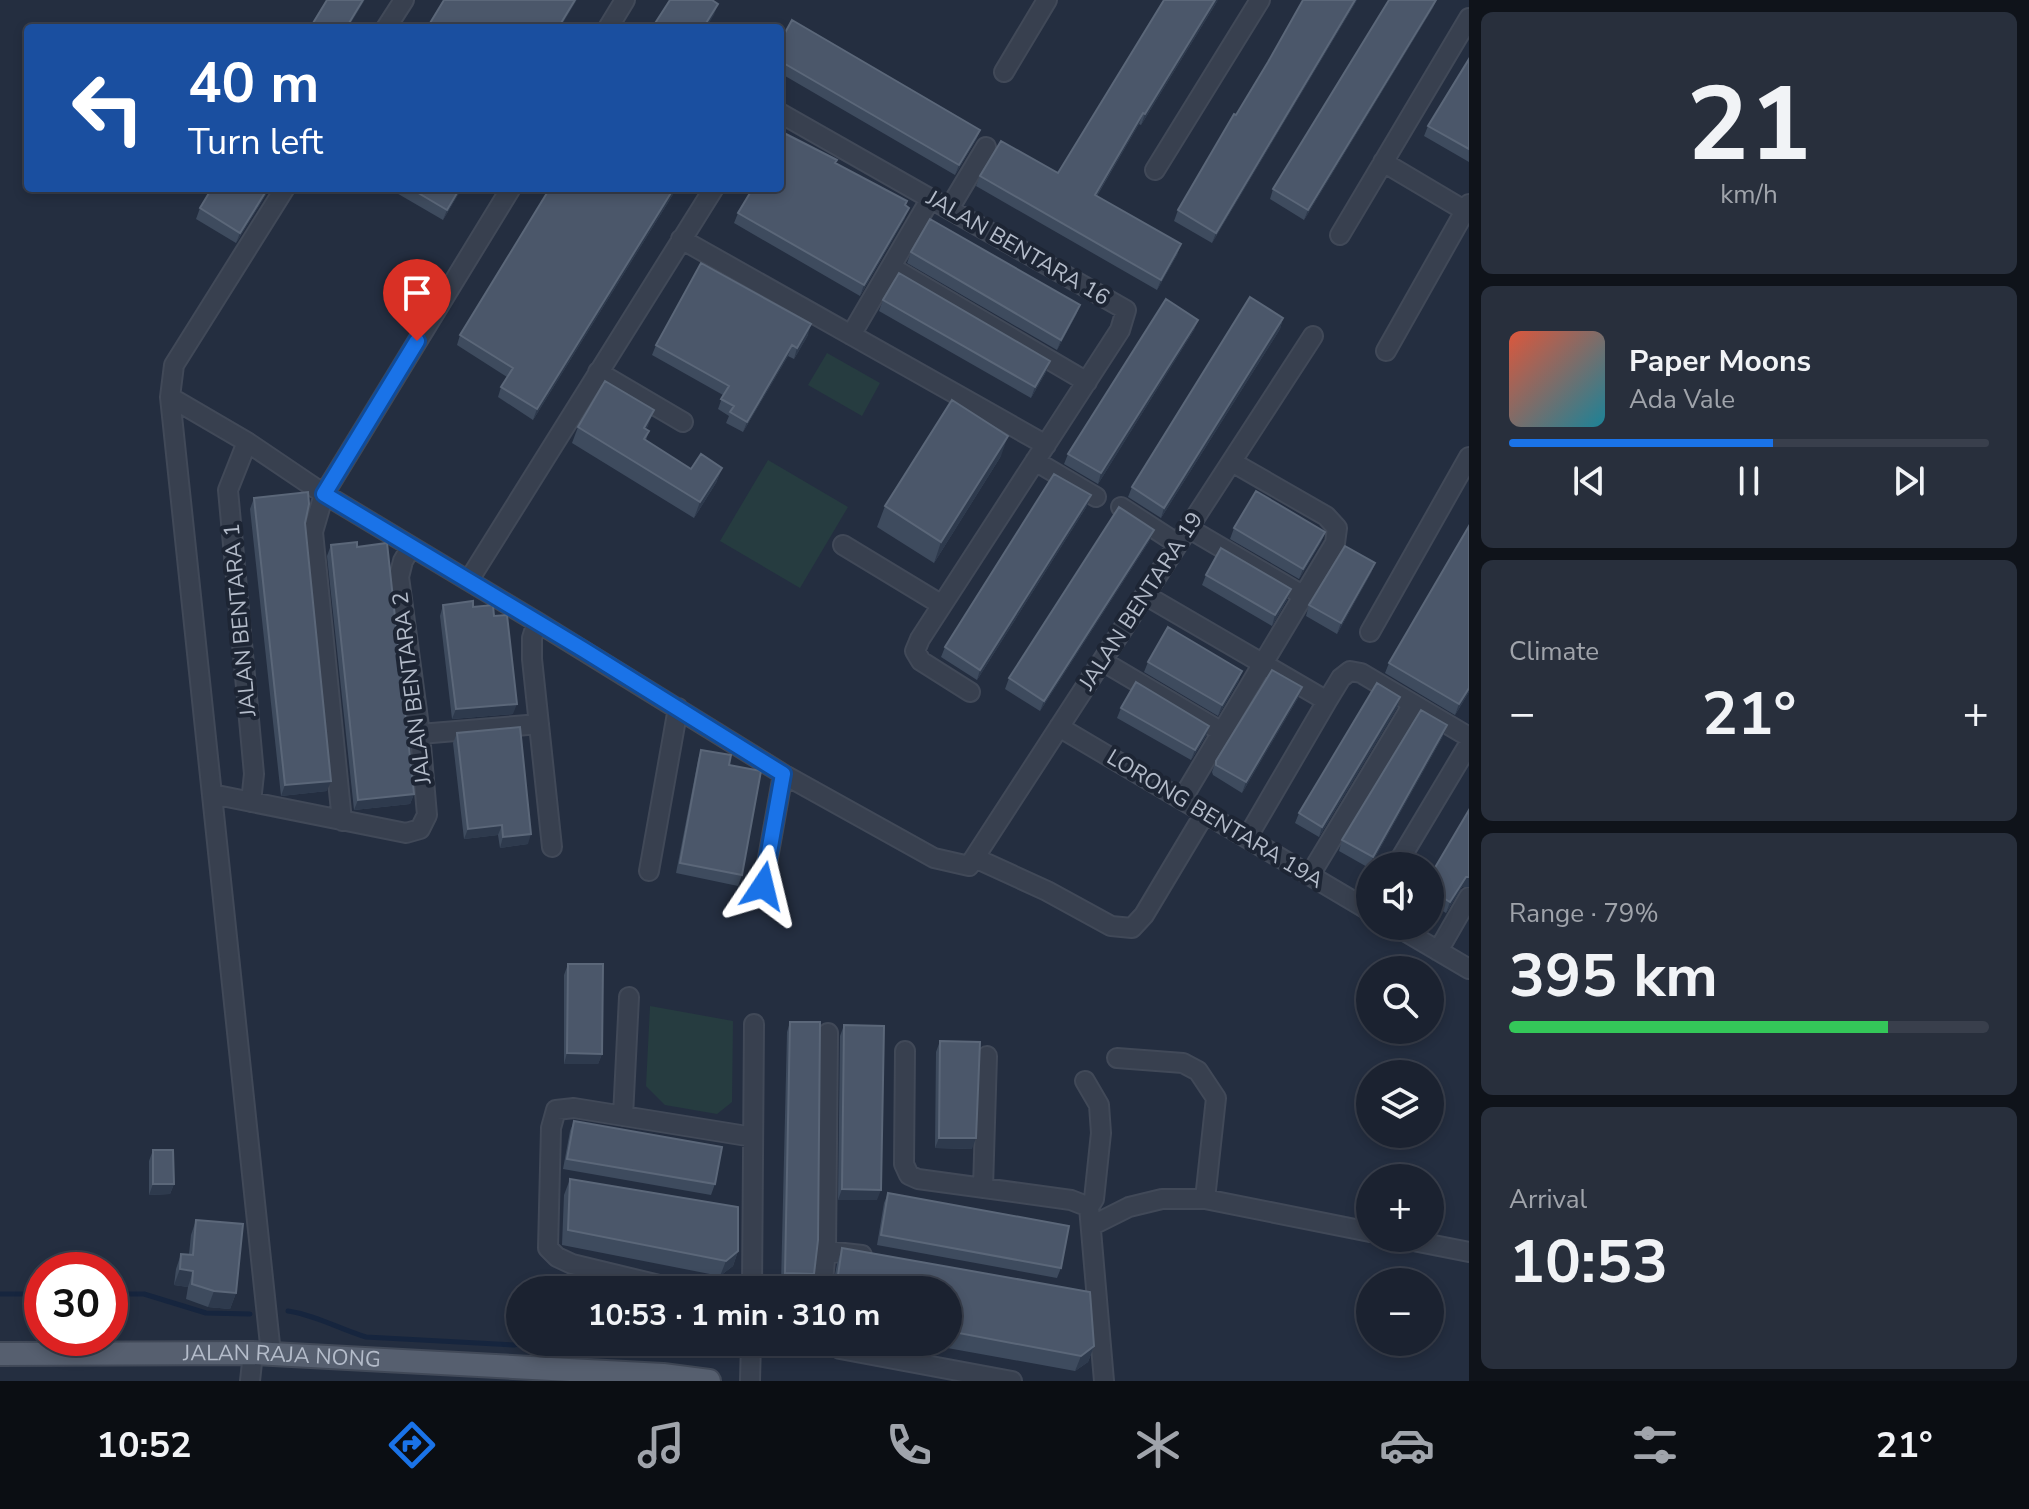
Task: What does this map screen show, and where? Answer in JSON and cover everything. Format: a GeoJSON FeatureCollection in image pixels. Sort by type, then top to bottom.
{"type":"FeatureCollection","features":[{"type":"Feature","properties":{"kind":"main road","name":"JALAN RAJA NONG"},"geometry":{"type":"LineString","coordinates":[[0,1354],[262,1353],[572,1376],[663,1375],[709,1381]]}},
{"type":"Feature","properties":{"kind":"street"},"geometry":{"type":"LineString","coordinates":[[389,24],[404,0]]}},
{"type":"Feature","properties":{"kind":"street"},"geometry":{"type":"LineString","coordinates":[[610,24],[625,0]]}},
{"type":"Feature","properties":{"kind":"street"},"geometry":{"type":"LineString","coordinates":[[1004,72],[1047,0]]}},
{"type":"Feature","properties":{"kind":"street"},"geometry":{"type":"LineString","coordinates":[[1155,170],[1260,0]]}},
{"type":"Feature","properties":{"kind":"street"},"geometry":{"type":"LineString","coordinates":[[1340,235],[1468,20]]}},
{"type":"Feature","properties":{"kind":"street","name":"JALAN BENTARA 16"},"geometry":{"type":"LineString","coordinates":[[784,115],[1126,310],[1120,330],[915,651],[921,661],[970,692]]}},
{"type":"Feature","properties":{"kind":"street"},"geometry":{"type":"LineString","coordinates":[[949,209],[986,147]]}},
{"type":"Feature","properties":{"kind":"street"},"geometry":{"type":"LineString","coordinates":[[1383,162],[1468,209],[1386,351]]}},
{"type":"Feature","properties":{"kind":"street"},"geometry":{"type":"LineString","coordinates":[[250,1381],[262,1353],[212,794],[170,397],[174,365],[282,192]]}},
{"type":"Feature","properties":{"kind":"street"},"geometry":{"type":"LineString","coordinates":[[212,794],[342,821],[313,532],[324,494],[509,192]]}},
{"type":"Feature","properties":{"kind":"street"},"geometry":{"type":"LineString","coordinates":[[469,580],[711,192]]}},
{"type":"Feature","properties":{"kind":"street"},"geometry":{"type":"LineString","coordinates":[[851,335],[931,198]]}},
{"type":"Feature","properties":{"kind":"street"},"geometry":{"type":"LineString","coordinates":[[681,239],[1046,445]]}},
{"type":"Feature","properties":{"kind":"street"},"geometry":{"type":"LineString","coordinates":[[891,267],[1087,382]]}},
{"type":"Feature","properties":{"kind":"street","name":"JALAN BENTARA 19"},"geometry":{"type":"LineString","coordinates":[[972,862],[1313,336]]}},
{"type":"Feature","properties":{"kind":"street"},"geometry":{"type":"LineString","coordinates":[[598,372],[683,422]]}},
{"type":"Feature","properties":{"kind":"street"},"geometry":{"type":"LineString","coordinates":[[170,397],[783,774],[934,858],[960,866],[972,862],[1047,891],[1111,926],[1132,928],[1144,915],[1205,813]]}},
{"type":"Feature","properties":{"kind":"street","name":"JALAN BENTARA 1"},"geometry":{"type":"LineString","coordinates":[[247,442],[228,490],[254,774],[251,802]]}},
{"type":"Feature","properties":{"kind":"street"},"geometry":{"type":"LineString","coordinates":[[1370,632],[1469,457]]}},
{"type":"Feature","properties":{"kind":"street"},"geometry":{"type":"LineString","coordinates":[[1035,461],[1096,497]]}},
{"type":"Feature","properties":{"kind":"street"},"geometry":{"type":"LineString","coordinates":[[1182,799],[1335,543],[1337,528],[1326,516],[1232,462]]}},
{"type":"Feature","properties":{"kind":"street"},"geometry":{"type":"LineString","coordinates":[[1121,507],[1304,596]]}},
{"type":"Feature","properties":{"kind":"street"},"geometry":{"type":"LineString","coordinates":[[843,545],[942,605]]}},
{"type":"Feature","properties":{"kind":"street","name":"JALAN BENTARA 2"},"geometry":{"type":"LineString","coordinates":[[342,821],[406,833],[420,829],[427,815],[420,734],[399,577],[411,547]]}},
{"type":"Feature","properties":{"kind":"street"},"geometry":{"type":"LineString","coordinates":[[1145,595],[1327,701]]}},
{"type":"Feature","properties":{"kind":"street"},"geometry":{"type":"LineString","coordinates":[[537,622],[532,638],[552,847]]}},
{"type":"Feature","properties":{"kind":"street"},"geometry":{"type":"LineString","coordinates":[[1102,661],[1222,732]]}},
{"type":"Feature","properties":{"kind":"street"},"geometry":{"type":"LineString","coordinates":[[1247,838],[1341,678],[1350,671],[1361,673],[1469,737]]}},
{"type":"Feature","properties":{"kind":"street"},"geometry":{"type":"LineString","coordinates":[[1310,875],[1413,704]]}},
{"type":"Feature","properties":{"kind":"street"},"geometry":{"type":"LineString","coordinates":[[649,871],[678,708]]}},
{"type":"Feature","properties":{"kind":"street"},"geometry":{"type":"LineString","coordinates":[[420,734],[539,724]]}},
{"type":"Feature","properties":{"kind":"street","name":"LORONG BENTARA 19A"},"geometry":{"type":"LineString","coordinates":[[1059,727],[1356,902]]}},
{"type":"Feature","properties":{"kind":"street"},"geometry":{"type":"LineString","coordinates":[[1404,852],[1469,744]]}},
{"type":"Feature","properties":{"kind":"street"},"geometry":{"type":"LineString","coordinates":[[763,886],[783,774]]}},
{"type":"Feature","properties":{"kind":"street"},"geometry":{"type":"LineString","coordinates":[[1438,951],[1469,897]]}},
{"type":"Feature","properties":{"kind":"street"},"geometry":{"type":"LineString","coordinates":[[1420,940],[1469,969]]}},
{"type":"Feature","properties":{"kind":"street"},"geometry":{"type":"LineString","coordinates":[[623,1116],[629,997]]}},
{"type":"Feature","properties":{"kind":"street"},"geometry":{"type":"LineString","coordinates":[[751,1276],[745,1213],[753,1137],[754,1024]]}},
{"type":"Feature","properties":{"kind":"street"},"geometry":{"type":"LineString","coordinates":[[823,1276],[828,1033]]}},
{"type":"Feature","properties":{"kind":"street"},"geometry":{"type":"LineString","coordinates":[[905,1051],[904,1164],[909,1175],[918,1179],[1071,1200],[1091,1216]]}},
{"type":"Feature","properties":{"kind":"street"},"geometry":{"type":"LineString","coordinates":[[983,1188],[987,1056]]}},
{"type":"Feature","properties":{"kind":"street"},"geometry":{"type":"LineString","coordinates":[[1117,1058],[1183,1063],[1198,1071],[1216,1098],[1205,1199]]}},
{"type":"Feature","properties":{"kind":"street"},"geometry":{"type":"LineString","coordinates":[[1085,1081],[1099,1105],[1101,1133],[1091,1216],[1089,1297],[1104,1381]]}},
{"type":"Feature","properties":{"kind":"street"},"geometry":{"type":"LineString","coordinates":[[622,1276],[572,1264],[557,1257],[548,1248],[558,1181],[551,1128],[556,1110],[574,1108],[753,1137]]}},
{"type":"Feature","properties":{"kind":"street"},"geometry":{"type":"LineString","coordinates":[[1091,1216],[1162,1199],[1205,1199],[1356,1229]]}},
{"type":"Feature","properties":{"kind":"street"},"geometry":{"type":"LineString","coordinates":[[1444,1247],[1469,1252]]}},
{"type":"Feature","properties":{"kind":"street"},"geometry":{"type":"LineString","coordinates":[[826,1251],[879,1258]]}},
{"type":"Feature","properties":{"kind":"street"},"geometry":{"type":"LineString","coordinates":[[750,1381],[751,1356]]}},
{"type":"Feature","properties":{"kind":"street"},"geometry":{"type":"LineString","coordinates":[[878,1356],[1012,1381]]}},
{"type":"Feature","properties":{"kind":"green space"},"geometry":{"type":"Polygon","coordinates":[[[827,353],[880,383],[862,416],[808,385],[827,353]]]}},
{"type":"Feature","properties":{"kind":"green space"},"geometry":{"type":"Polygon","coordinates":[[[768,460],[848,507],[800,588],[720,541],[768,460]]]}},
{"type":"Feature","properties":{"kind":"green space"},"geometry":{"type":"Polygon","coordinates":[[[650,1006],[733,1021],[732,1102],[717,1114],[665,1105],[646,1086],[650,1006]]]}},
{"type":"Feature","properties":{"kind":"building"},"geometry":{"type":"Polygon","coordinates":[[[327,0],[363,0],[348,24],[312,24],[327,0]]]}},
{"type":"Feature","properties":{"kind":"building"},"geometry":{"type":"Polygon","coordinates":[[[444,0],[575,0],[560,24],[429,24],[444,0]]]}},
{"type":"Feature","properties":{"kind":"building"},"geometry":{"type":"Polygon","coordinates":[[[670,0],[712,0],[718,4],[706,24],[655,24],[670,0]]]}},
{"type":"Feature","properties":{"kind":"building"},"geometry":{"type":"Polygon","coordinates":[[[1164,0],[1215,0],[1095,195],[1181,244],[1161,280],[980,176],[1001,141],[1058,173],[1164,0]]]}},
{"type":"Feature","properties":{"kind":"building"},"geometry":{"type":"Polygon","coordinates":[[[1303,0],[1355,0],[1216,233],[1178,210],[1303,0]]]}},
{"type":"Feature","properties":{"kind":"building"},"geometry":{"type":"Polygon","coordinates":[[[1389,0],[1436,0],[1308,210],[1273,189],[1389,0]]]}},
{"type":"Feature","properties":{"kind":"building"},"geometry":{"type":"Polygon","coordinates":[[[792,20],[980,130],[959,165],[784,63],[784,35],[792,20]]]}},
{"type":"Feature","properties":{"kind":"building"},"geometry":{"type":"Polygon","coordinates":[[[1469,59],[1469,149],[1428,126],[1469,59]]]}},
{"type":"Feature","properties":{"kind":"building"},"geometry":{"type":"Polygon","coordinates":[[[784,133],[907,201],[905,205],[909,208],[864,285],[738,213],[751,192],[784,192],[784,133]]]}},
{"type":"Feature","properties":{"kind":"building"},"geometry":{"type":"Polygon","coordinates":[[[210,192],[266,192],[240,233],[200,208],[210,192]]]}},
{"type":"Feature","properties":{"kind":"building"},"geometry":{"type":"Polygon","coordinates":[[[417,192],[458,192],[447,210],[417,192]]]}},
{"type":"Feature","properties":{"kind":"building"},"geometry":{"type":"Polygon","coordinates":[[[548,192],[672,192],[537,409],[501,387],[513,368],[460,335],[548,192]]]}},
{"type":"Feature","properties":{"kind":"building"},"geometry":{"type":"Polygon","coordinates":[[[930,219],[1080,305],[1061,340],[911,252],[930,219]]]}},
{"type":"Feature","properties":{"kind":"building"},"geometry":{"type":"Polygon","coordinates":[[[701,263],[811,324],[797,348],[792,345],[747,422],[730,412],[734,406],[721,399],[729,386],[656,345],[701,263]]]}},
{"type":"Feature","properties":{"kind":"building"},"geometry":{"type":"Polygon","coordinates":[[[899,273],[1050,361],[1035,387],[883,300],[899,273]]]}},
{"type":"Feature","properties":{"kind":"building"},"geometry":{"type":"Polygon","coordinates":[[[1250,297],[1283,318],[1164,508],[1132,487],[1250,297]]]}},
{"type":"Feature","properties":{"kind":"building"},"geometry":{"type":"Polygon","coordinates":[[[1166,299],[1198,320],[1101,473],[1068,454],[1166,299]]]}},
{"type":"Feature","properties":{"kind":"building"},"geometry":{"type":"Polygon","coordinates":[[[605,381],[654,410],[644,428],[649,431],[644,439],[691,469],[701,454],[722,468],[700,502],[578,427],[605,381]]]}},
{"type":"Feature","properties":{"kind":"building"},"geometry":{"type":"Polygon","coordinates":[[[952,400],[1008,436],[941,542],[885,506],[952,400]]]}},
{"type":"Feature","properties":{"kind":"building"},"geometry":{"type":"Polygon","coordinates":[[[1054,474],[1091,495],[980,670],[945,647],[1054,474]]]}},
{"type":"Feature","properties":{"kind":"building"},"geometry":{"type":"Polygon","coordinates":[[[1256,491],[1325,532],[1303,569],[1234,528],[1256,491]]]}},
{"type":"Feature","properties":{"kind":"building"},"geometry":{"type":"Polygon","coordinates":[[[308,492],[305,523],[331,781],[285,785],[254,498],[308,492]]]}},
{"type":"Feature","properties":{"kind":"building"},"geometry":{"type":"Polygon","coordinates":[[[1119,507],[1154,530],[1044,701],[1009,678],[1119,507]]]}},
{"type":"Feature","properties":{"kind":"building"},"geometry":{"type":"Polygon","coordinates":[[[1469,526],[1469,688],[1459,704],[1389,663],[1469,526]]]}},
{"type":"Feature","properties":{"kind":"building"},"geometry":{"type":"Polygon","coordinates":[[[357,542],[357,547],[387,543],[414,794],[358,800],[331,545],[357,542]]]}},
{"type":"Feature","properties":{"kind":"building"},"geometry":{"type":"Polygon","coordinates":[[[1345,546],[1375,563],[1341,623],[1309,605],[1345,546]]]}},
{"type":"Feature","properties":{"kind":"building"},"geometry":{"type":"Polygon","coordinates":[[[1221,548],[1291,589],[1275,615],[1206,575],[1221,548]]]}},
{"type":"Feature","properties":{"kind":"building"},"geometry":{"type":"Polygon","coordinates":[[[473,601],[473,607],[493,605],[494,616],[507,615],[517,704],[456,709],[443,605],[473,601]]]}},
{"type":"Feature","properties":{"kind":"building"},"geometry":{"type":"Polygon","coordinates":[[[1168,627],[1242,671],[1222,705],[1148,662],[1168,627]]]}},
{"type":"Feature","properties":{"kind":"building"},"geometry":{"type":"Polygon","coordinates":[[[1272,670],[1302,687],[1246,782],[1216,765],[1216,761],[1272,670]]]}},
{"type":"Feature","properties":{"kind":"building"},"geometry":{"type":"Polygon","coordinates":[[[1136,682],[1209,726],[1195,750],[1121,708],[1136,682]]]}},
{"type":"Feature","properties":{"kind":"building"},"geometry":{"type":"Polygon","coordinates":[[[1377,683],[1400,697],[1322,827],[1299,813],[1377,683]]]}},
{"type":"Feature","properties":{"kind":"building"},"geometry":{"type":"Polygon","coordinates":[[[1421,710],[1447,725],[1376,852],[1364,852],[1342,840],[1421,710]]]}},
{"type":"Feature","properties":{"kind":"building"},"geometry":{"type":"Polygon","coordinates":[[[520,727],[531,834],[503,837],[502,825],[468,829],[457,733],[520,727]]]}},
{"type":"Feature","properties":{"kind":"building"},"geometry":{"type":"Polygon","coordinates":[[[701,750],[731,755],[729,765],[761,771],[742,875],[680,863],[701,750]]]}},
{"type":"Feature","properties":{"kind":"building"},"geometry":{"type":"Polygon","coordinates":[[[1469,810],[1469,877],[1450,902],[1444,898],[1444,852],[1469,810]]]}},
{"type":"Feature","properties":{"kind":"building"},"geometry":{"type":"Polygon","coordinates":[[[568,964],[603,964],[602,1054],[567,1053],[568,964]]]}},
{"type":"Feature","properties":{"kind":"building"},"geometry":{"type":"Polygon","coordinates":[[[790,1022],[820,1022],[818,1240],[814,1274],[785,1273],[790,1022]]]}},
{"type":"Feature","properties":{"kind":"building"},"geometry":{"type":"Polygon","coordinates":[[[844,1025],[884,1026],[881,1190],[842,1189],[844,1025]]]}},
{"type":"Feature","properties":{"kind":"building"},"geometry":{"type":"Polygon","coordinates":[[[940,1041],[980,1042],[976,1138],[939,1138],[940,1041]]]}},
{"type":"Feature","properties":{"kind":"building"},"geometry":{"type":"Polygon","coordinates":[[[574,1121],[722,1147],[715,1184],[567,1159],[574,1121]]]}},
{"type":"Feature","properties":{"kind":"building"},"geometry":{"type":"Polygon","coordinates":[[[153,1150],[173,1150],[174,1184],[153,1184],[153,1150]]]}},
{"type":"Feature","properties":{"kind":"building"},"geometry":{"type":"Polygon","coordinates":[[[570,1179],[738,1207],[738,1251],[726,1261],[568,1230],[570,1179]]]}},
{"type":"Feature","properties":{"kind":"building"},"geometry":{"type":"Polygon","coordinates":[[[888,1193],[1069,1226],[1061,1268],[881,1235],[888,1193]]]}},
{"type":"Feature","properties":{"kind":"building"},"geometry":{"type":"Polygon","coordinates":[[[196,1220],[243,1224],[236,1293],[214,1291],[192,1284],[193,1271],[180,1269],[181,1254],[193,1255],[196,1220]]]}},
{"type":"Feature","properties":{"kind":"building"},"geometry":{"type":"Polygon","coordinates":[[[842,1248],[1090,1292],[1094,1346],[1081,1356],[962,1334],[962,1276],[838,1276],[842,1248]]]}},
{"type":"Feature","properties":{"kind":"waterway"},"geometry":{"type":"LineString","coordinates":[[0,1294],[24,1294]]}},
{"type":"Feature","properties":{"kind":"waterway"},"geometry":{"type":"LineString","coordinates":[[128,1294],[144,1294],[206,1313],[250,1314]]}},
{"type":"Feature","properties":{"kind":"waterway"},"geometry":{"type":"LineString","coordinates":[[288,1311],[366,1337],[506,1345]]}},
{"type":"Feature","properties":{"kind":"route"},"geometry":{"type":"LineString","coordinates":[[417,341],[324,494],[783,774],[763,886]]}}]}
